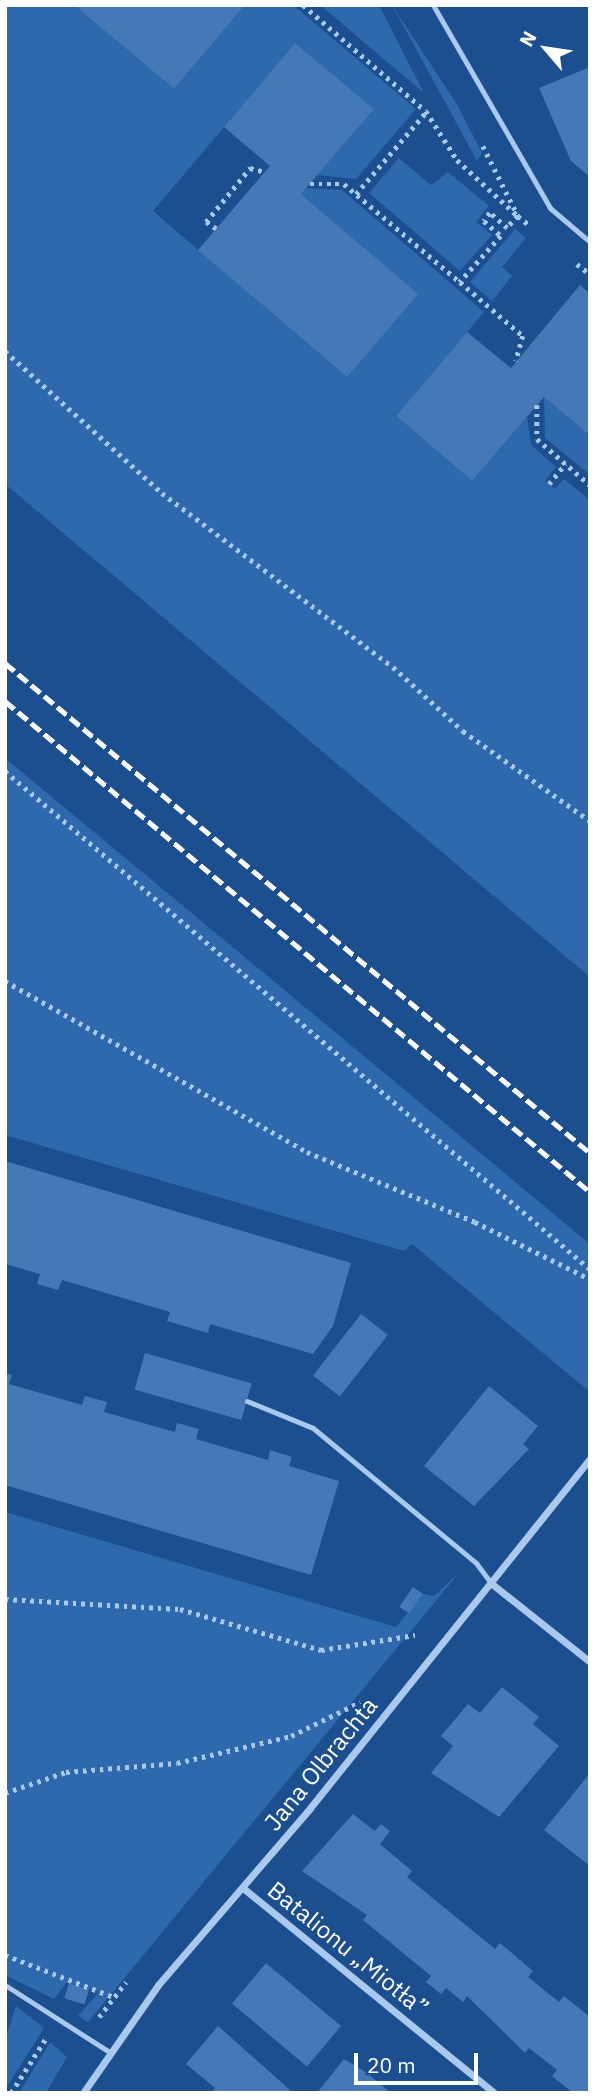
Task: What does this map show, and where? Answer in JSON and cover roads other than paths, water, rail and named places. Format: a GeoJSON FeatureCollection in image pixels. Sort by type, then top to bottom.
{"type":"FeatureCollection","features":[{"type":"Feature","properties":{"kind":"street","name":"Jana Olbrachta"},"geometry":{"type":"LineString","coordinates":[[83,2093],[108,2051],[492,1584],[590,1458]]}},
{"type":"Feature","properties":{"kind":"street"},"geometry":{"type":"LineString","coordinates":[[492,1584],[590,1662]]}},
{"type":"Feature","properties":{"kind":"street","name":"Batalionu „Miotła”"},"geometry":{"type":"LineString","coordinates":[[243,1888],[494,2093]]}},
{"type":"Feature","properties":{"kind":"lane"},"geometry":{"type":"LineString","coordinates":[[433,5],[550,208],[590,242]]}},
{"type":"Feature","properties":{"kind":"lane"},"geometry":{"type":"LineString","coordinates":[[247,1401],[313,1428],[476,1563],[492,1584]]}},
{"type":"Feature","properties":{"kind":"lane"},"geometry":{"type":"LineString","coordinates":[[5,1985],[108,2051]]}},
{"type":"Feature","properties":{"kind":"railway"},"geometry":{"type":"LineString","coordinates":[[5,663],[590,1153]]}},
{"type":"Feature","properties":{"kind":"railway"},"geometry":{"type":"LineString","coordinates":[[5,701],[590,1192]]}}]}
